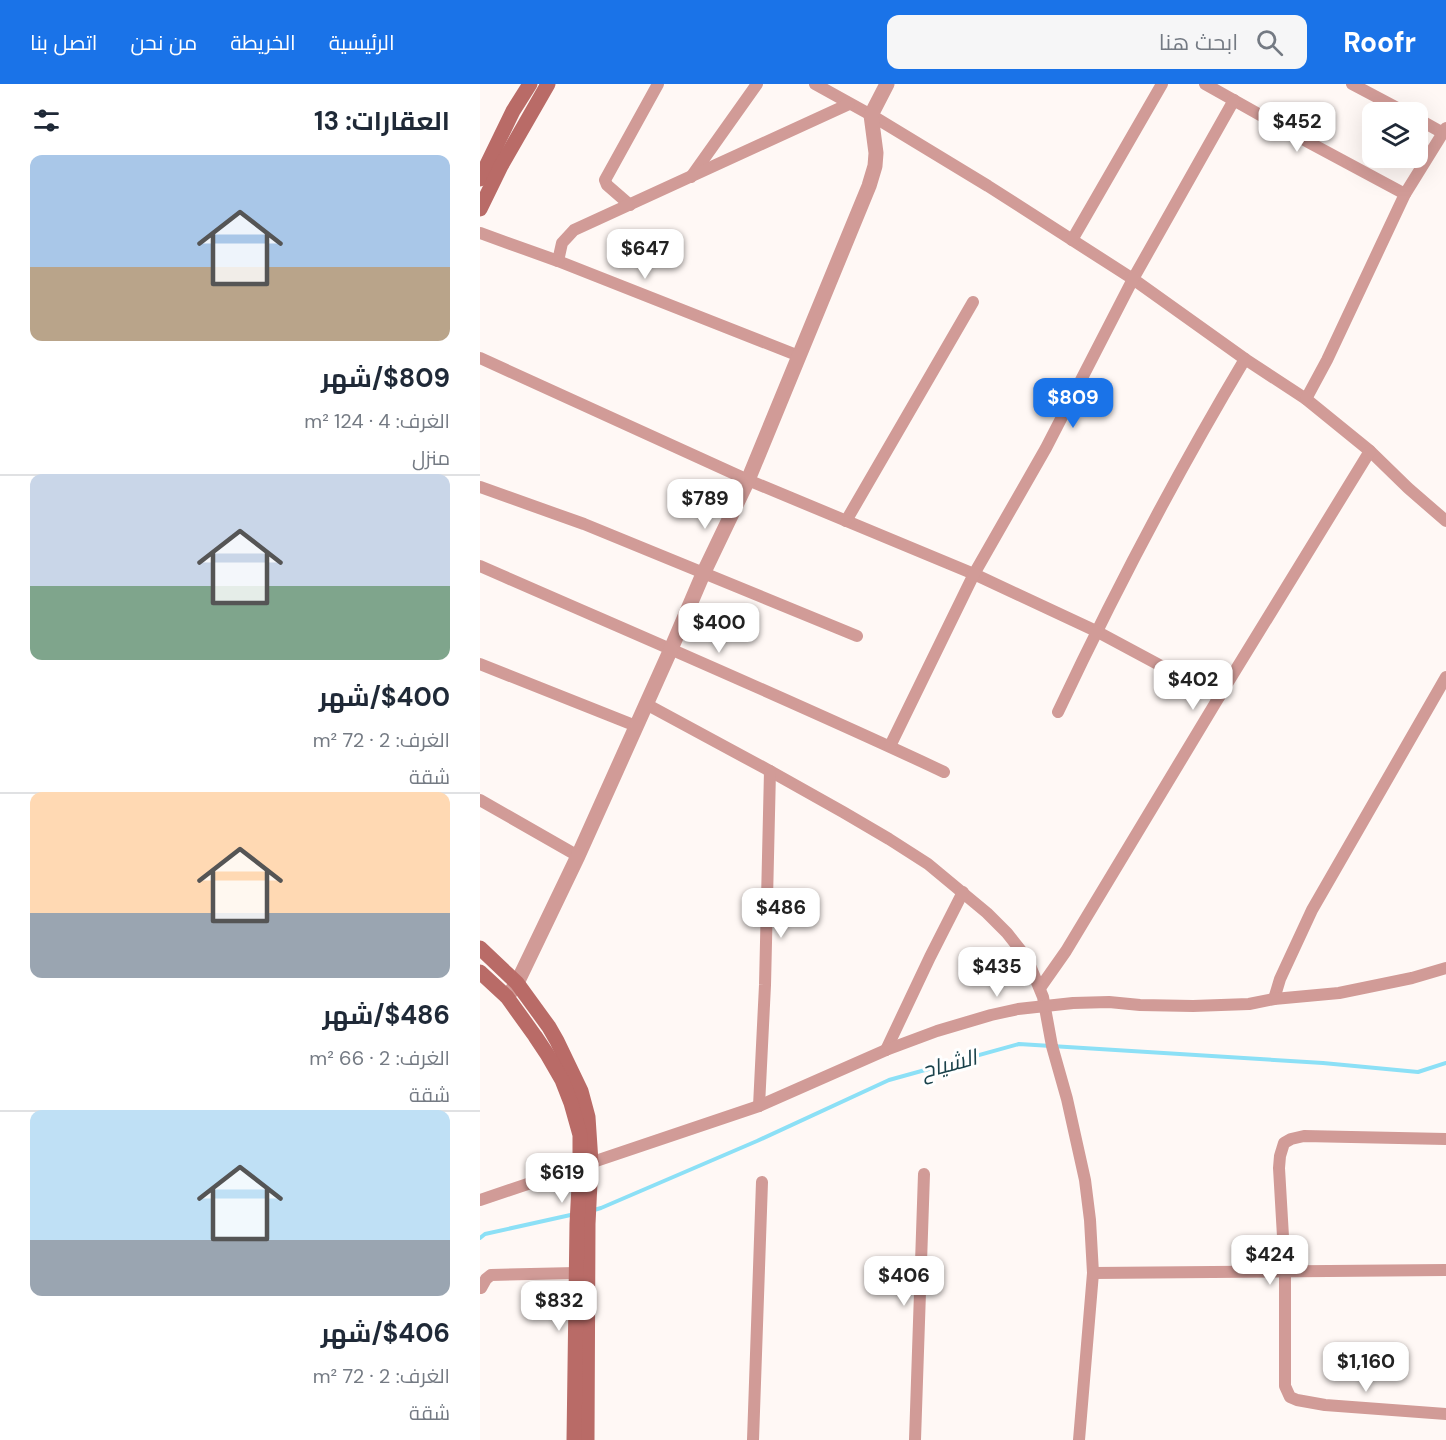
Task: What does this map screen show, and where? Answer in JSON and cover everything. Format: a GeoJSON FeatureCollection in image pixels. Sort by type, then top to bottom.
{"type":"FeatureCollection","features":[{"type":"Feature","properties":{"kind":"main road"},"geometry":{"type":"LineString","coordinates":[[480,179],[513,111],[530,84]]}},
{"type":"Feature","properties":{"kind":"main road"},"geometry":{"type":"LineString","coordinates":[[480,209],[501,166],[548,84]]}},
{"type":"Feature","properties":{"kind":"main road"},"geometry":{"type":"LineString","coordinates":[[480,948],[517,983],[553,1034],[581,1092],[588,1117],[582,1224],[576,1274],[574,1440]]}},
{"type":"Feature","properties":{"kind":"main road"},"geometry":{"type":"LineString","coordinates":[[480,972],[507,997],[536,1036],[562,1080],[571,1103],[586,1164]]}},
{"type":"Feature","properties":{"kind":"main road"},"geometry":{"type":"LineString","coordinates":[[582,1224],[587,1440]]}},
{"type":"Feature","properties":{"kind":"street"},"geometry":{"type":"LineString","coordinates":[[630,205],[607,185],[605,180],[658,84]]}},
{"type":"Feature","properties":{"kind":"street"},"geometry":{"type":"LineString","coordinates":[[691,178],[757,84]]}},
{"type":"Feature","properties":{"kind":"street"},"geometry":{"type":"LineString","coordinates":[[815,84],[872,115],[979,180],[1133,279],[1245,359],[1306,399],[1370,451],[1446,521]]}},
{"type":"Feature","properties":{"kind":"street"},"geometry":{"type":"LineString","coordinates":[[507,997],[517,983],[578,856],[703,574],[748,480],[869,186],[876,153],[872,115],[886,84]]}},
{"type":"Feature","properties":{"kind":"street"},"geometry":{"type":"LineString","coordinates":[[1072,240],[1162,84]]}},
{"type":"Feature","properties":{"kind":"street"},"geometry":{"type":"LineString","coordinates":[[1205,84],[1405,194]]}},
{"type":"Feature","properties":{"kind":"street"},"geometry":{"type":"LineString","coordinates":[[1352,84],[1386,102]]}},
{"type":"Feature","properties":{"kind":"street"},"geometry":{"type":"LineString","coordinates":[[890,746],[974,574],[1046,448],[1133,279],[1234,100]]}},
{"type":"Feature","properties":{"kind":"street"},"geometry":{"type":"LineString","coordinates":[[558,261],[562,243],[574,230],[849,104]]}},
{"type":"Feature","properties":{"kind":"street"},"geometry":{"type":"LineString","coordinates":[[1306,399],[1327,360],[1405,194],[1445,130],[1428,123]]}},
{"type":"Feature","properties":{"kind":"street"},"geometry":{"type":"LineString","coordinates":[[480,232],[798,356]]}},
{"type":"Feature","properties":{"kind":"street"},"geometry":{"type":"LineString","coordinates":[[846,521],[973,302]]}},
{"type":"Feature","properties":{"kind":"street"},"geometry":{"type":"LineString","coordinates":[[480,358],[748,480],[974,574],[1096,631],[1219,697]]}},
{"type":"Feature","properties":{"kind":"street"},"geometry":{"type":"LineString","coordinates":[[1058,712],[1096,631],[1211,415],[1245,359]]}},
{"type":"Feature","properties":{"kind":"street"},"geometry":{"type":"LineString","coordinates":[[1040,988],[1066,951],[1370,451]]}},
{"type":"Feature","properties":{"kind":"street"},"geometry":{"type":"LineString","coordinates":[[480,487],[584,524],[857,636]]}},
{"type":"Feature","properties":{"kind":"street"},"geometry":{"type":"LineString","coordinates":[[480,566],[890,746],[944,772]]}},
{"type":"Feature","properties":{"kind":"street"},"geometry":{"type":"LineString","coordinates":[[480,664],[636,726]]}},
{"type":"Feature","properties":{"kind":"street"},"geometry":{"type":"LineString","coordinates":[[1274,999],[1280,979],[1312,910],[1446,677]]}},
{"type":"Feature","properties":{"kind":"street"},"geometry":{"type":"LineString","coordinates":[[646,704],[770,771],[928,864],[987,913],[1022,952],[1040,988],[1045,1005],[1052,1046],[1085,1180],[1090,1220],[1093,1273],[1079,1440]]}},
{"type":"Feature","properties":{"kind":"street"},"geometry":{"type":"LineString","coordinates":[[759,1107],[770,771]]}},
{"type":"Feature","properties":{"kind":"street"},"geometry":{"type":"LineString","coordinates":[[480,800],[578,856]]}},
{"type":"Feature","properties":{"kind":"street"},"geometry":{"type":"LineString","coordinates":[[886,1050],[963,892]]}},
{"type":"Feature","properties":{"kind":"street"},"geometry":{"type":"LineString","coordinates":[[480,1200],[759,1107],[886,1050],[937,1031],[991,1015],[1045,1005],[1073,1003],[1109,1002],[1193,1006],[1249,1004],[1274,999],[1339,993],[1412,978],[1446,968]]}},
{"type":"Feature","properties":{"kind":"street"},"geometry":{"type":"LineString","coordinates":[[1446,1139],[1304,1136],[1284,1143],[1280,1156],[1285,1271],[1285,1386],[1290,1397],[1325,1405],[1446,1414]]}},
{"type":"Feature","properties":{"kind":"street"},"geometry":{"type":"LineString","coordinates":[[915,1440],[924,1174]]}},
{"type":"Feature","properties":{"kind":"street"},"geometry":{"type":"LineString","coordinates":[[753,1440],[762,1182]]}},
{"type":"Feature","properties":{"kind":"street"},"geometry":{"type":"LineString","coordinates":[[1093,1273],[1446,1270]]}},
{"type":"Feature","properties":{"kind":"street"},"geometry":{"type":"LineString","coordinates":[[481,1287],[491,1275],[576,1274]]}},
{"type":"Feature","properties":{"kind":"waterway","name":"الشياح"},"geometry":{"type":"LineString","coordinates":[[594,1210],[757,1141],[889,1080],[1019,1044],[1323,1063],[1418,1072],[1446,1063]]}},
{"type":"Feature","properties":{"kind":"waterway","name":"الشياح"},"geometry":{"type":"LineString","coordinates":[[480,1238],[485,1234],[575,1214]]}}]}
